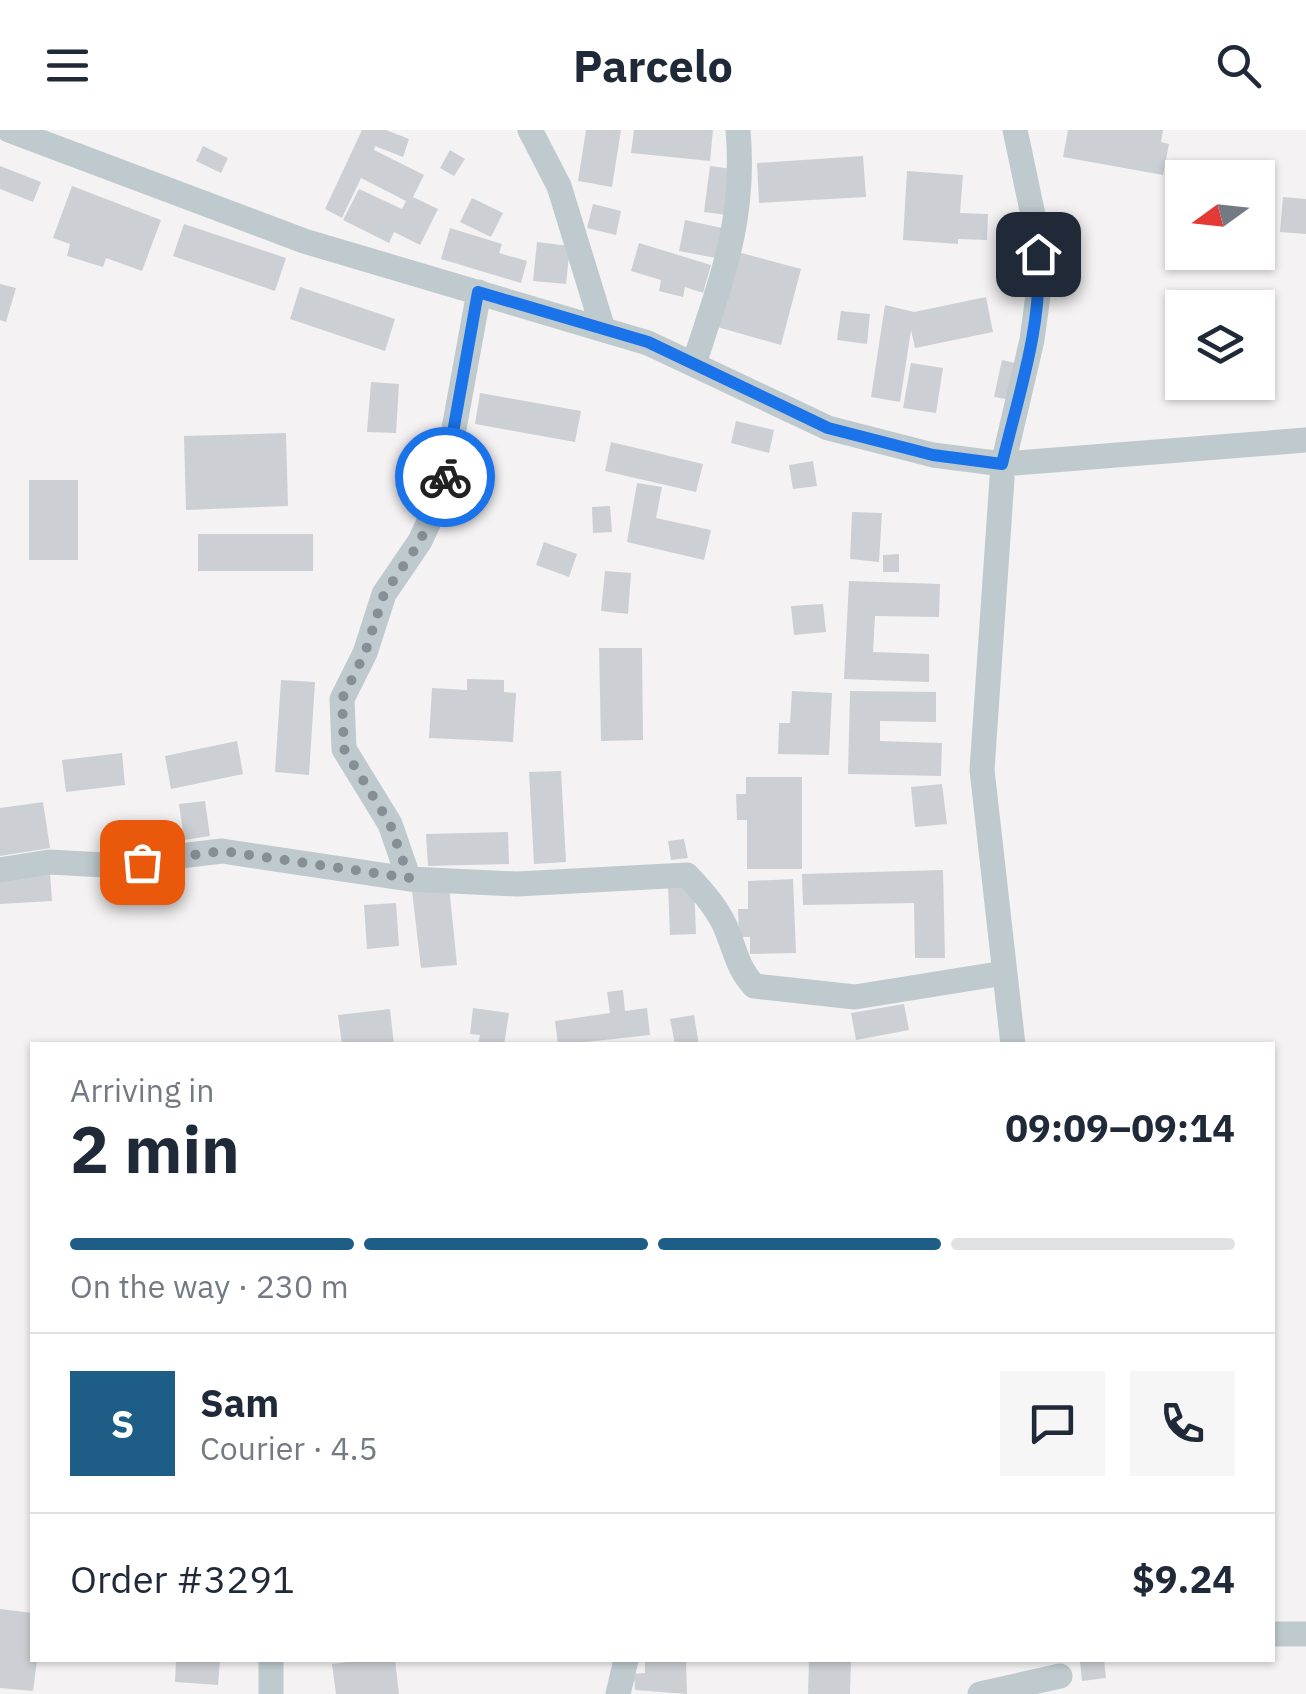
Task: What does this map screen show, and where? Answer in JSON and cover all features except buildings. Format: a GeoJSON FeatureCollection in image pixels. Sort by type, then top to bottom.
{"type":"FeatureCollection","features":[{"type":"Feature","properties":{"kind":"street"},"geometry":{"type":"LineString","coordinates":[[9,130],[304,241],[648,342],[828,428],[933,455],[1002,464],[1238,449],[1306,440]]}},
{"type":"Feature","properties":{"kind":"street"},"geometry":{"type":"LineString","coordinates":[[530,130],[559,186],[602,329]]}},
{"type":"Feature","properties":{"kind":"street"},"geometry":{"type":"LineString","coordinates":[[694,364],[736,234],[742,180],[738,130]]}},
{"type":"Feature","properties":{"kind":"street"},"geometry":{"type":"LineString","coordinates":[[1012,1042],[982,770],[1002,464],[1032,340],[1040,280],[1036,229],[1015,130]]}},
{"type":"Feature","properties":{"kind":"street"},"geometry":{"type":"LineString","coordinates":[[409,878],[390,824],[344,749],[342,699],[365,653],[384,594],[420,542],[442,494],[478,292]]}},
{"type":"Feature","properties":{"kind":"street"},"geometry":{"type":"LineString","coordinates":[[0,870],[49,862],[106,865],[222,851],[409,878],[517,884],[687,875],[708,898],[729,933],[738,968],[754,986],[855,997],[1004,973]]}},
{"type":"Feature","properties":{"kind":"street"},"geometry":{"type":"LineString","coordinates":[[1275,1634],[1306,1634]]}},
{"type":"Feature","properties":{"kind":"street"},"geometry":{"type":"LineString","coordinates":[[271,1694],[272,1662]]}},
{"type":"Feature","properties":{"kind":"street"},"geometry":{"type":"LineString","coordinates":[[618,1694],[626,1662]]}},
{"type":"Feature","properties":{"kind":"street"},"geometry":{"type":"LineString","coordinates":[[980,1694],[1060,1677]]}},
{"type":"Feature","properties":{"kind":"way so far"},"geometry":{"type":"LineString","coordinates":[[142,862],[222,851],[409,878],[390,824],[344,749],[342,699],[365,653],[384,594],[420,542],[442,494],[445,477]]}},
{"type":"Feature","properties":{"kind":"route"},"geometry":{"type":"LineString","coordinates":[[445,477],[478,292],[648,342],[828,428],[933,455],[1002,464],[1032,340],[1040,280],[1038,254]]}}]}
